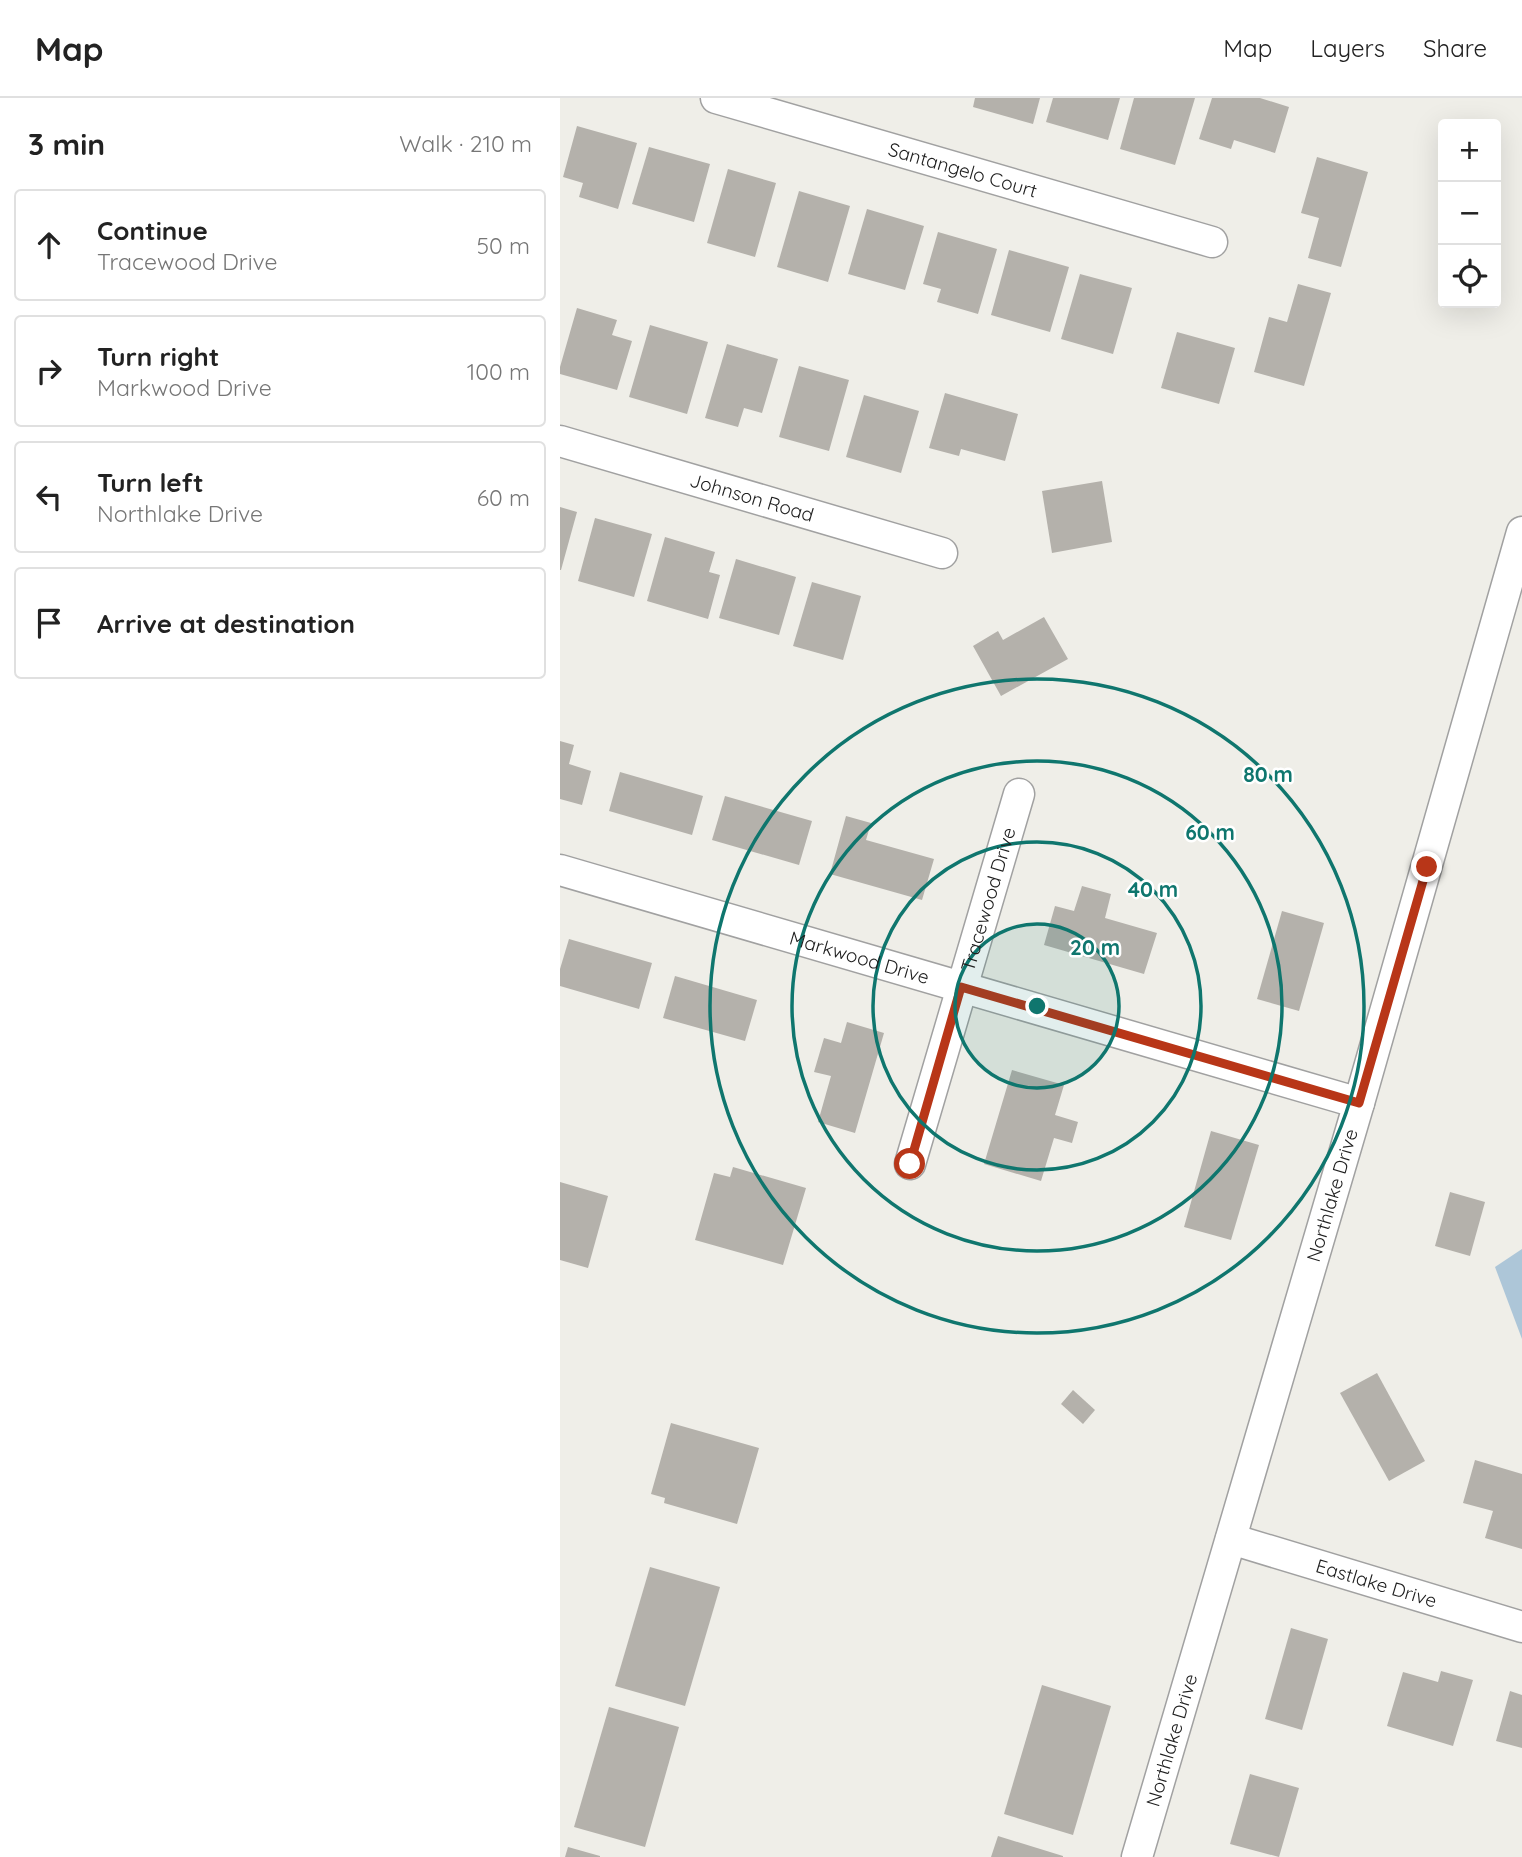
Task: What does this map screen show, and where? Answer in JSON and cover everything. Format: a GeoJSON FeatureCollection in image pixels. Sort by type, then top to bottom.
{"type":"FeatureCollection","features":[{"type":"Feature","properties":{"kind":"street","name":"Santangelo Court"},"geometry":{"type":"LineString","coordinates":[[716,98],[1212,242]]}},
{"type":"Feature","properties":{"kind":"street","name":"Johnson Road"},"geometry":{"type":"LineString","coordinates":[[560,442],[942,553]]}},
{"type":"Feature","properties":{"kind":"street","name":"Northlake Drive"},"geometry":{"type":"LineString","coordinates":[[1137,1857],[1359,1103],[1522,532]]}},
{"type":"Feature","properties":{"kind":"street","name":"Tracewood Drive"},"geometry":{"type":"LineString","coordinates":[[910,1164],[1019,794]]}},
{"type":"Feature","properties":{"kind":"street","name":"Markwood Drive"},"geometry":{"type":"LineString","coordinates":[[560,870],[1359,1103]]}},
{"type":"Feature","properties":{"kind":"street","name":"Eastlake Drive"},"geometry":{"type":"LineString","coordinates":[[1231,1539],[1522,1628]]}},
{"type":"Feature","properties":{"kind":"water"},"geometry":{"type":"Polygon","coordinates":[[[1522,1249],[1522,1339],[1495,1267],[1522,1249]]]}},
{"type":"Feature","properties":{"kind":"building"},"geometry":{"type":"Polygon","coordinates":[[[975,98],[1040,98],[1033,124],[973,107],[975,98]]]}},
{"type":"Feature","properties":{"kind":"building"},"geometry":{"type":"Polygon","coordinates":[[[1053,98],[1120,98],[1108,140],[1046,122],[1053,98]]]}},
{"type":"Feature","properties":{"kind":"building"},"geometry":{"type":"Polygon","coordinates":[[[1134,98],[1195,98],[1175,165],[1120,149],[1134,98]]]}},
{"type":"Feature","properties":{"kind":"building"},"geometry":{"type":"Polygon","coordinates":[[[1212,98],[1260,98],[1289,107],[1275,153],[1234,140],[1231,149],[1199,139],[1212,98]]]}},
{"type":"Feature","properties":{"kind":"building"},"geometry":{"type":"Polygon","coordinates":[[[577,126],[637,143],[618,209],[579,197],[583,183],[563,177],[577,126]]]}},
{"type":"Feature","properties":{"kind":"building"},"geometry":{"type":"Polygon","coordinates":[[[649,147],[710,164],[694,222],[632,204],[649,147]]]}},
{"type":"Feature","properties":{"kind":"building"},"geometry":{"type":"Polygon","coordinates":[[[1317,157],[1368,172],[1341,267],[1308,258],[1319,218],[1301,213],[1317,157]]]}},
{"type":"Feature","properties":{"kind":"building"},"geometry":{"type":"Polygon","coordinates":[[[728,169],[776,183],[755,257],[707,243],[728,169]]]}},
{"type":"Feature","properties":{"kind":"building"},"geometry":{"type":"Polygon","coordinates":[[[799,191],[850,206],[828,282],[777,267],[799,191]]]}},
{"type":"Feature","properties":{"kind":"building"},"geometry":{"type":"Polygon","coordinates":[[[867,209],[924,226],[905,290],[848,274],[867,209]]]}},
{"type":"Feature","properties":{"kind":"building"},"geometry":{"type":"Polygon","coordinates":[[[938,232],[997,249],[978,314],[937,302],[941,289],[923,284],[938,232]]]}},
{"type":"Feature","properties":{"kind":"building"},"geometry":{"type":"Polygon","coordinates":[[[1009,250],[1069,267],[1050,332],[991,315],[1009,250]]]}},
{"type":"Feature","properties":{"kind":"building"},"geometry":{"type":"Polygon","coordinates":[[[1080,274],[1132,288],[1113,354],[1061,339],[1080,274]]]}},
{"type":"Feature","properties":{"kind":"building"},"geometry":{"type":"Polygon","coordinates":[[[1298,284],[1331,293],[1304,386],[1254,372],[1269,317],[1287,322],[1298,284]]]}},
{"type":"Feature","properties":{"kind":"building"},"geometry":{"type":"Polygon","coordinates":[[[577,308],[617,320],[612,335],[632,341],[617,390],[560,374],[577,308]]]}},
{"type":"Feature","properties":{"kind":"building"},"geometry":{"type":"Polygon","coordinates":[[[650,325],[708,342],[687,414],[629,397],[650,325]]]}},
{"type":"Feature","properties":{"kind":"building"},"geometry":{"type":"Polygon","coordinates":[[[1177,332],[1235,348],[1219,404],[1161,388],[1177,332]]]}},
{"type":"Feature","properties":{"kind":"building"},"geometry":{"type":"Polygon","coordinates":[[[727,344],[778,359],[762,413],[744,408],[738,427],[705,418],[727,344]]]}},
{"type":"Feature","properties":{"kind":"building"},"geometry":{"type":"Polygon","coordinates":[[[799,366],[849,380],[829,451],[779,437],[799,366]]]}},
{"type":"Feature","properties":{"kind":"building"},"geometry":{"type":"Polygon","coordinates":[[[945,393],[1018,414],[1005,461],[961,449],[959,456],[929,448],[945,393]]]}},
{"type":"Feature","properties":{"kind":"building"},"geometry":{"type":"Polygon","coordinates":[[[864,395],[919,411],[901,473],[846,457],[864,395]]]}},
{"type":"Feature","properties":{"kind":"building"},"geometry":{"type":"Polygon","coordinates":[[[1102,481],[1112,542],[1052,553],[1042,491],[1102,481]]]}},
{"type":"Feature","properties":{"kind":"building"},"geometry":{"type":"Polygon","coordinates":[[[560,507],[577,512],[561,570],[560,570],[560,507]]]}},
{"type":"Feature","properties":{"kind":"building"},"geometry":{"type":"Polygon","coordinates":[[[595,518],[652,534],[634,597],[578,581],[595,518]]]}},
{"type":"Feature","properties":{"kind":"building"},"geometry":{"type":"Polygon","coordinates":[[[665,537],[715,552],[709,572],[720,575],[708,619],[647,601],[665,537]]]}},
{"type":"Feature","properties":{"kind":"building"},"geometry":{"type":"Polygon","coordinates":[[[736,559],[796,577],[779,635],[719,618],[736,559]]]}},
{"type":"Feature","properties":{"kind":"building"},"geometry":{"type":"Polygon","coordinates":[[[812,582],[861,596],[843,660],[793,646],[812,582]]]}},
{"type":"Feature","properties":{"kind":"building"},"geometry":{"type":"Polygon","coordinates":[[[1044,617],[1068,659],[1001,696],[973,646],[998,631],[1003,640],[1044,617]]]}},
{"type":"Feature","properties":{"kind":"building"},"geometry":{"type":"Polygon","coordinates":[[[560,741],[574,745],[569,764],[591,771],[582,805],[560,799],[560,741]]]}},
{"type":"Feature","properties":{"kind":"building"},"geometry":{"type":"Polygon","coordinates":[[[620,772],[703,796],[692,835],[609,811],[620,772]]]}},
{"type":"Feature","properties":{"kind":"building"},"geometry":{"type":"Polygon","coordinates":[[[725,796],[812,821],[799,865],[712,840],[725,796]]]}},
{"type":"Feature","properties":{"kind":"building"},"geometry":{"type":"Polygon","coordinates":[[[846,816],[871,823],[866,840],[934,859],[922,900],[830,874],[846,816]]]}},
{"type":"Feature","properties":{"kind":"building"},"geometry":{"type":"Polygon","coordinates":[[[1082,886],[1111,894],[1105,918],[1157,933],[1144,974],[1044,945],[1055,906],[1074,911],[1082,886]]]}},
{"type":"Feature","properties":{"kind":"building"},"geometry":{"type":"Polygon","coordinates":[[[1282,911],[1324,923],[1299,1011],[1257,999],[1282,911]]]}},
{"type":"Feature","properties":{"kind":"building"},"geometry":{"type":"Polygon","coordinates":[[[569,939],[652,963],[639,1009],[560,986],[560,969],[569,939]]]}},
{"type":"Feature","properties":{"kind":"building"},"geometry":{"type":"Polygon","coordinates":[[[675,976],[757,1000],[745,1041],[663,1018],[675,976]]]}},
{"type":"Feature","properties":{"kind":"building"},"geometry":{"type":"Polygon","coordinates":[[[847,1022],[884,1033],[855,1133],[818,1122],[831,1076],[814,1072],[824,1038],[841,1043],[847,1022]]]}},
{"type":"Feature","properties":{"kind":"building"},"geometry":{"type":"Polygon","coordinates":[[[1012,1070],[1064,1085],[1055,1115],[1078,1122],[1072,1143],[1054,1138],[1041,1181],[984,1164],[1012,1070]]]}},
{"type":"Feature","properties":{"kind":"building"},"geometry":{"type":"Polygon","coordinates":[[[1211,1131],[1259,1145],[1231,1240],[1184,1227],[1211,1131]]]}},
{"type":"Feature","properties":{"kind":"building"},"geometry":{"type":"Polygon","coordinates":[[[733,1167],[806,1188],[783,1265],[695,1240],[714,1173],[730,1177],[733,1167]]]}},
{"type":"Feature","properties":{"kind":"building"},"geometry":{"type":"Polygon","coordinates":[[[560,1182],[608,1196],[588,1268],[560,1260],[560,1182]]]}},
{"type":"Feature","properties":{"kind":"building"},"geometry":{"type":"Polygon","coordinates":[[[1450,1192],[1485,1202],[1470,1256],[1435,1246],[1450,1192]]]}},
{"type":"Feature","properties":{"kind":"building"},"geometry":{"type":"Polygon","coordinates":[[[1377,1373],[1425,1461],[1389,1481],[1340,1393],[1377,1373]]]}},
{"type":"Feature","properties":{"kind":"building"},"geometry":{"type":"Polygon","coordinates":[[[1073,1390],[1095,1410],[1083,1424],[1061,1404],[1073,1390]]]}},
{"type":"Feature","properties":{"kind":"building"},"geometry":{"type":"Polygon","coordinates":[[[671,1423],[759,1448],[737,1524],[664,1503],[665,1498],[651,1494],[671,1423]]]}},
{"type":"Feature","properties":{"kind":"building"},"geometry":{"type":"Polygon","coordinates":[[[1475,1460],[1522,1474],[1522,1549],[1485,1538],[1493,1511],[1463,1503],[1475,1460]]]}},
{"type":"Feature","properties":{"kind":"building"},"geometry":{"type":"Polygon","coordinates":[[[650,1567],[720,1587],[685,1706],[615,1686],[650,1567]]]}},
{"type":"Feature","properties":{"kind":"building"},"geometry":{"type":"Polygon","coordinates":[[[1291,1628],[1328,1639],[1302,1730],[1265,1719],[1291,1628]]]}},
{"type":"Feature","properties":{"kind":"building"},"geometry":{"type":"Polygon","coordinates":[[[1441,1671],[1473,1680],[1453,1746],[1387,1726],[1403,1672],[1438,1682],[1441,1671]]]}},
{"type":"Feature","properties":{"kind":"building"},"geometry":{"type":"Polygon","coordinates":[[[1042,1685],[1111,1706],[1073,1835],[1004,1814],[1042,1685]]]}},
{"type":"Feature","properties":{"kind":"building"},"geometry":{"type":"Polygon","coordinates":[[[1510,1691],[1522,1695],[1522,1748],[1496,1741],[1510,1691]]]}},
{"type":"Feature","properties":{"kind":"building"},"geometry":{"type":"Polygon","coordinates":[[[609,1707],[679,1727],[645,1847],[574,1827],[609,1707]]]}},
{"type":"Feature","properties":{"kind":"building"},"geometry":{"type":"Polygon","coordinates":[[[1250,1774],[1299,1788],[1279,1857],[1230,1844],[1250,1774]]]}},
{"type":"Feature","properties":{"kind":"building"},"geometry":{"type":"Polygon","coordinates":[[[998,1836],[1063,1856],[1063,1857],[991,1857],[998,1836]]]}},
{"type":"Feature","properties":{"kind":"building"},"geometry":{"type":"Polygon","coordinates":[[[568,1847],[600,1856],[600,1857],[565,1857],[568,1847]]]}},
{"type":"Feature","properties":{"kind":"route"},"geometry":{"type":"LineString","coordinates":[[910,1164],[961,987],[1359,1103],[1427,867]]}}]}
